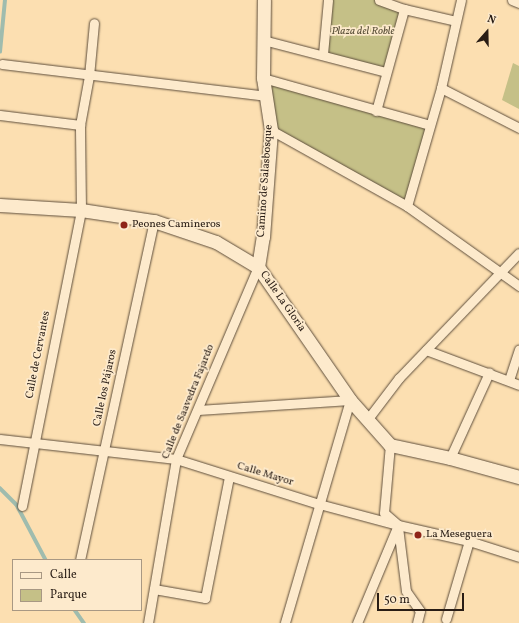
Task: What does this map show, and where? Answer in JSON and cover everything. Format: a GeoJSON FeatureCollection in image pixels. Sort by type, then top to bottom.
{"type":"FeatureCollection","features":[{"type":"Feature","properties":{"kind":"main road","name":"Camino de Salasbosque"},"geometry":{"type":"LineString","coordinates":[[258,267],[263,237],[271,130],[263,78],[264,0]]}},
{"type":"Feature","properties":{"kind":"main road","name":"Calle La Gloria"},"geometry":{"type":"LineString","coordinates":[[0,205],[81,210],[154,221],[216,242],[258,267],[350,400],[390,446]]}},
{"type":"Feature","properties":{"kind":"main road"},"geometry":{"type":"LineString","coordinates":[[390,446],[450,458],[519,477]]}},
{"type":"Feature","properties":{"kind":"street"},"geometry":{"type":"LineString","coordinates":[[323,54],[328,0]]}},
{"type":"Feature","properties":{"kind":"street"},"geometry":{"type":"LineString","coordinates":[[379,0],[404,9],[456,21]]}},
{"type":"Feature","properties":{"kind":"street"},"geometry":{"type":"LineString","coordinates":[[407,206],[441,88],[461,0]]}},
{"type":"Feature","properties":{"kind":"street"},"geometry":{"type":"LineString","coordinates":[[512,0],[519,3]]}},
{"type":"Feature","properties":{"kind":"street"},"geometry":{"type":"LineString","coordinates":[[376,111],[404,9]]}},
{"type":"Feature","properties":{"kind":"street","name":"Calle de Cervantes"},"geometry":{"type":"LineString","coordinates":[[22,506],[81,210],[80,124],[89,76],[94,23]]}},
{"type":"Feature","properties":{"kind":"street"},"geometry":{"type":"LineString","coordinates":[[263,40],[323,54],[386,72]]}},
{"type":"Feature","properties":{"kind":"street"},"geometry":{"type":"LineString","coordinates":[[2,64],[89,76],[265,96]]}},
{"type":"Feature","properties":{"kind":"street"},"geometry":{"type":"LineString","coordinates":[[263,78],[430,125]]}},
{"type":"Feature","properties":{"kind":"street"},"geometry":{"type":"LineString","coordinates":[[441,88],[519,128]]}},
{"type":"Feature","properties":{"kind":"street"},"geometry":{"type":"LineString","coordinates":[[0,115],[80,124]]}},
{"type":"Feature","properties":{"kind":"street"},"geometry":{"type":"LineString","coordinates":[[271,130],[407,206],[519,286]]}},
{"type":"Feature","properties":{"kind":"street","name":"Calle los Pájaros"},"geometry":{"type":"LineString","coordinates":[[80,559],[154,221]]}},
{"type":"Feature","properties":{"kind":"street"},"geometry":{"type":"LineString","coordinates":[[367,420],[399,378],[499,272],[519,253]]}},
{"type":"Feature","properties":{"kind":"street","name":"Calle de Saavedra Fajardo"},"geometry":{"type":"LineString","coordinates":[[148,623],[176,459],[258,267]]}},
{"type":"Feature","properties":{"kind":"street"},"geometry":{"type":"LineString","coordinates":[[426,350],[519,385]]}},
{"type":"Feature","properties":{"kind":"street"},"geometry":{"type":"LineString","coordinates":[[509,380],[519,350]]}},
{"type":"Feature","properties":{"kind":"street"},"geometry":{"type":"LineString","coordinates":[[450,458],[489,373]]}},
{"type":"Feature","properties":{"kind":"street"},"geometry":{"type":"LineString","coordinates":[[198,410],[350,400],[285,623]]}},
{"type":"Feature","properties":{"kind":"street","name":"Calle Mayor"},"geometry":{"type":"LineString","coordinates":[[0,439],[176,459],[229,477],[319,504],[398,526],[469,541],[519,557]]}},
{"type":"Feature","properties":{"kind":"street"},"geometry":{"type":"LineString","coordinates":[[390,446],[384,513],[398,526],[406,590],[420,611],[418,623]]}},
{"type":"Feature","properties":{"kind":"street"},"geometry":{"type":"LineString","coordinates":[[154,589],[205,598],[229,477]]}},
{"type":"Feature","properties":{"kind":"street"},"geometry":{"type":"LineString","coordinates":[[357,623],[398,526]]}},
{"type":"Feature","properties":{"kind":"street"},"geometry":{"type":"LineString","coordinates":[[446,619],[469,541]]}},
{"type":"Feature","properties":{"kind":"green space","name":"Plaza del Roble"},"geometry":{"type":"Polygon","coordinates":[[[328,0],[379,0],[404,9],[386,72],[323,54],[328,0]]]}},
{"type":"Feature","properties":{"kind":"green space"},"geometry":{"type":"Polygon","coordinates":[[[513,63],[519,66],[519,109],[502,100],[513,63]]]}},
{"type":"Feature","properties":{"kind":"green space"},"geometry":{"type":"Polygon","coordinates":[[[263,78],[430,125],[407,206],[271,130],[263,78]]]}},
{"type":"Feature","properties":{"kind":"waterway"},"geometry":{"type":"LineString","coordinates":[[0,52],[5,0]]}},
{"type":"Feature","properties":{"kind":"waterway"},"geometry":{"type":"LineString","coordinates":[[0,488],[17,505],[45,559]]}},
{"type":"Feature","properties":{"kind":"waterway"},"geometry":{"type":"LineString","coordinates":[[76,611],[84,623]]}},
{"type":"Feature","properties":{"kind":"place","name":"Peones Camineros"},"geometry":{"type":"Point","coordinates":[124,225]}},
{"type":"Feature","properties":{"kind":"place","name":"La Meseguera"},"geometry":{"type":"Point","coordinates":[418,535]}}]}
